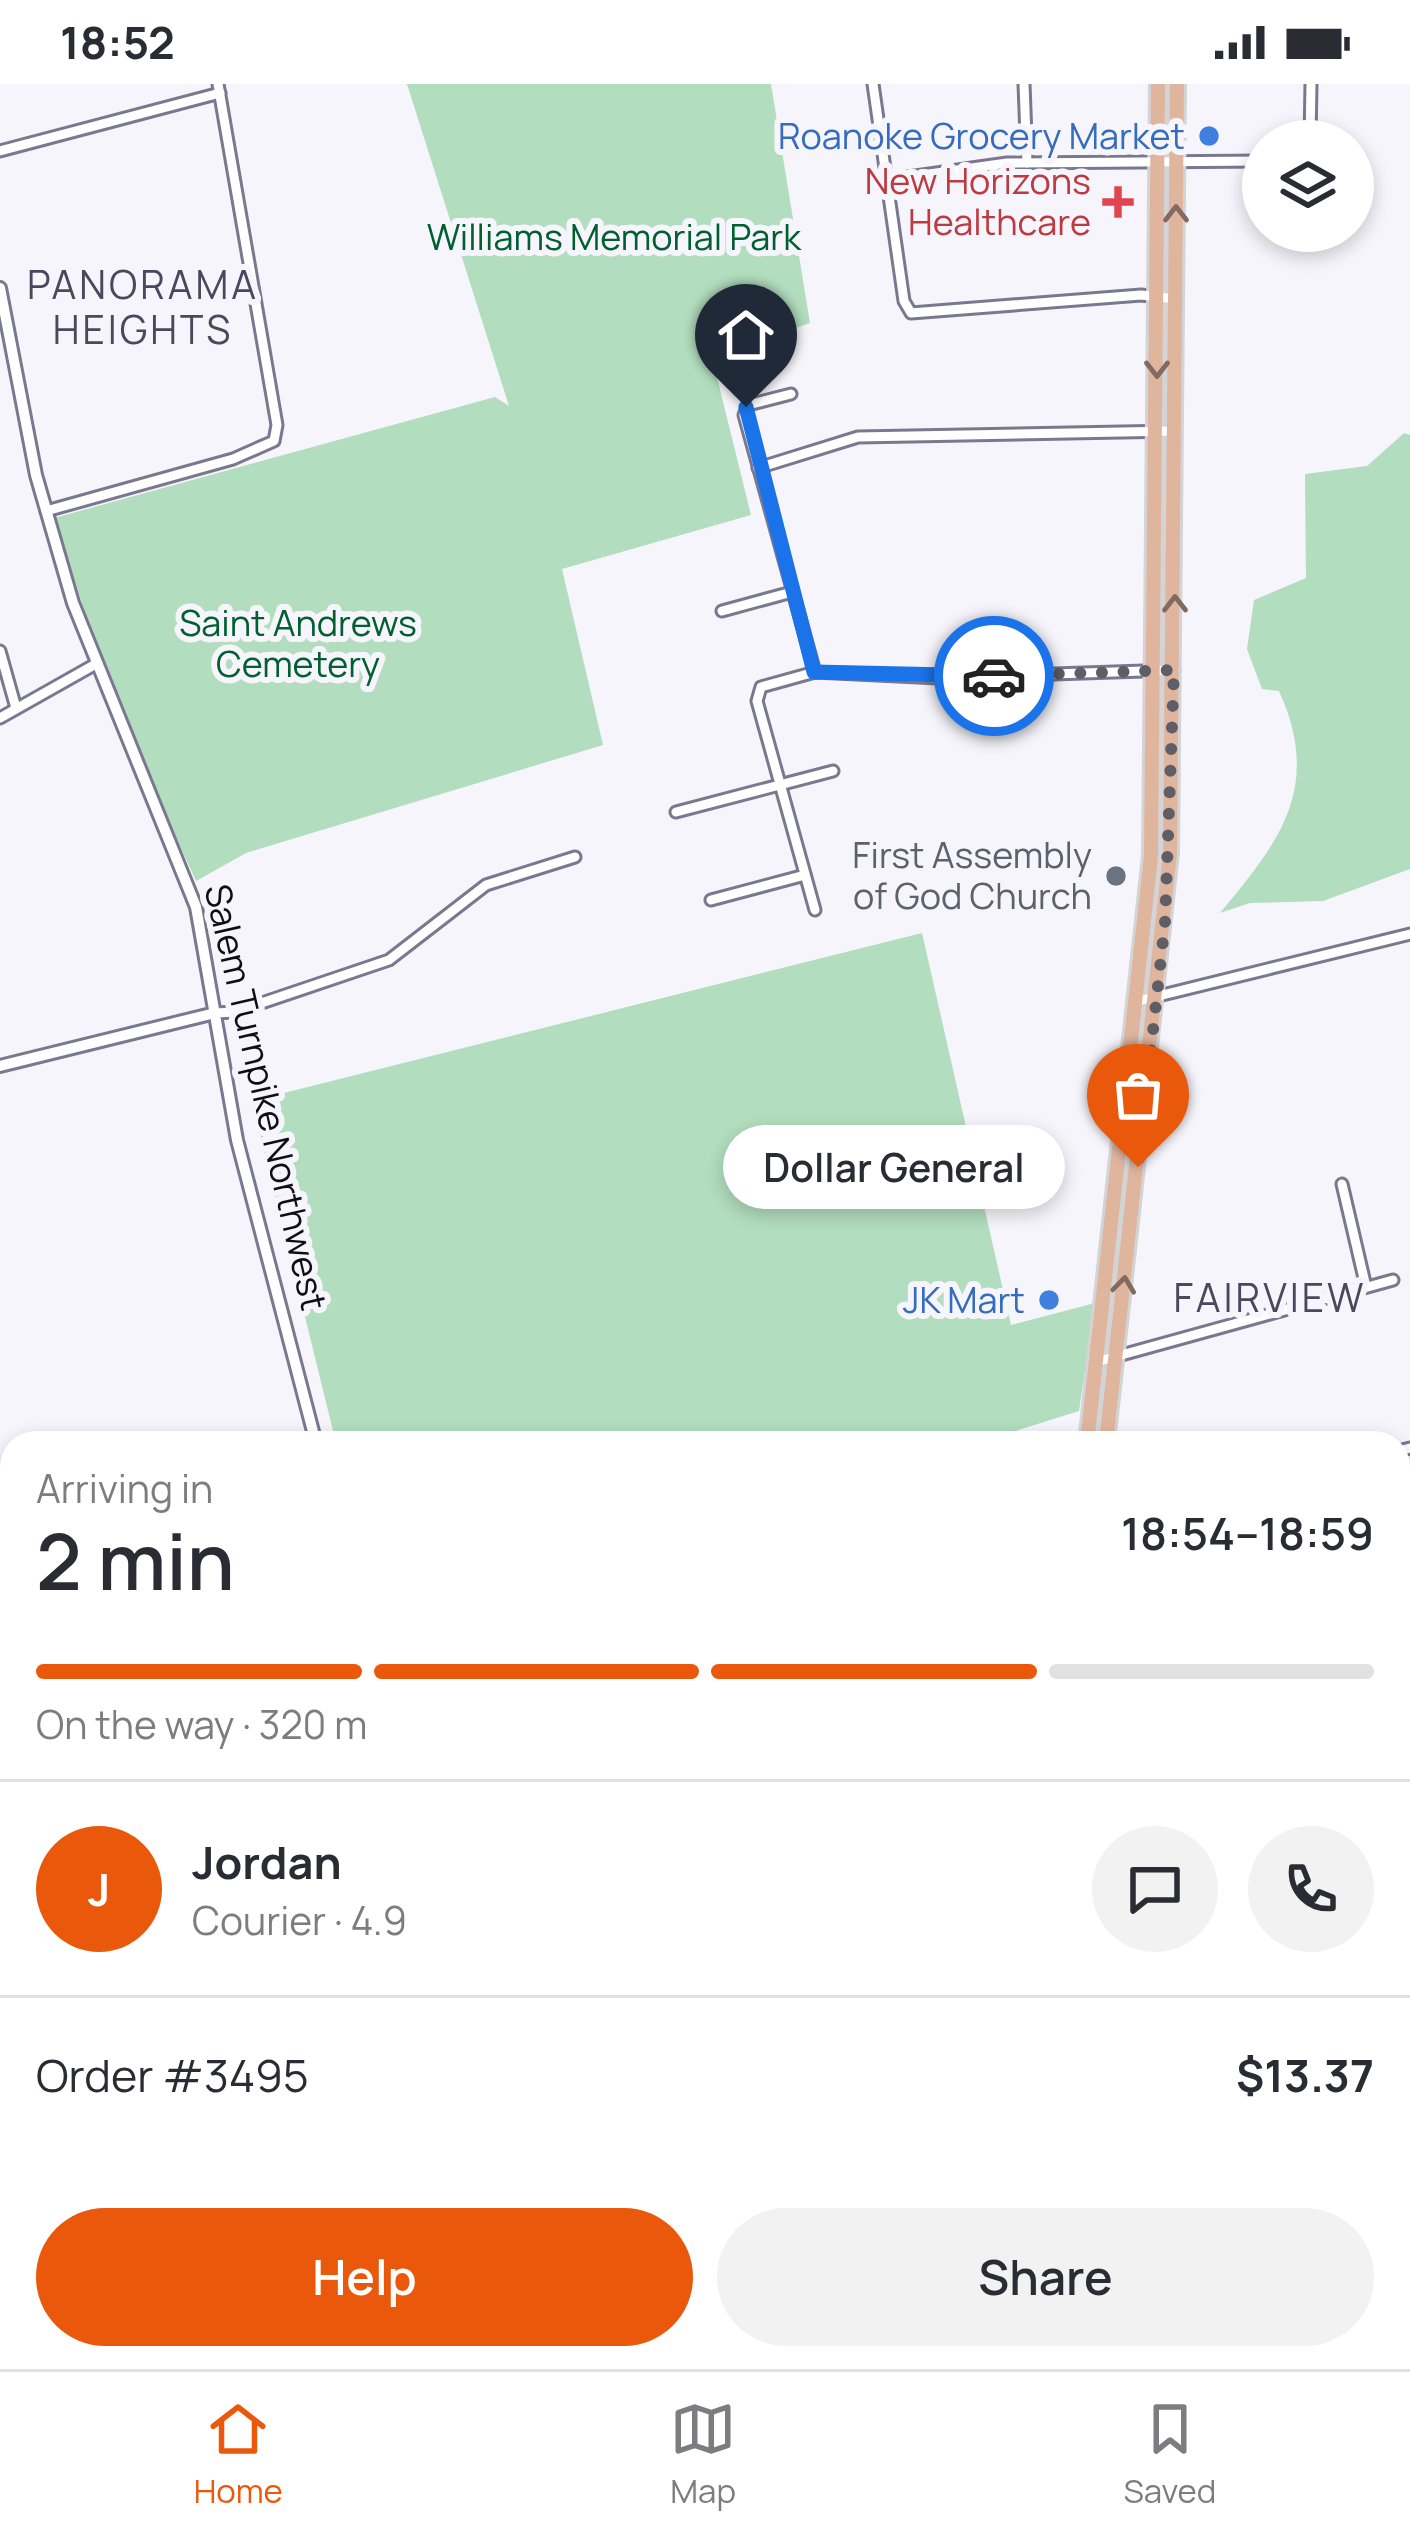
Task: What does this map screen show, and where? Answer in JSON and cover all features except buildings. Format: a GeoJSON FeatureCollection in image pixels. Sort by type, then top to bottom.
{"type":"FeatureCollection","features":[{"type":"Feature","properties":{"kind":"main road"},"geometry":{"type":"LineString","coordinates":[[1088,1431],[1151,856],[1158,84]]}},
{"type":"Feature","properties":{"kind":"main road"},"geometry":{"type":"LineString","coordinates":[[1107,1431],[1170,853],[1177,84]]}},
{"type":"Feature","properties":{"kind":"street"},"geometry":{"type":"LineString","coordinates":[[873,84],[904,301],[911,313],[1157,296],[1176,299]]}},
{"type":"Feature","properties":{"kind":"street"},"geometry":{"type":"LineString","coordinates":[[1024,84],[1027,163]]}},
{"type":"Feature","properties":{"kind":"street"},"geometry":{"type":"LineString","coordinates":[[1310,120],[1311,84]]}},
{"type":"Feature","properties":{"kind":"street"},"geometry":{"type":"LineString","coordinates":[[0,151],[219,89],[277,425],[271,446],[245,456],[46,511]]}},
{"type":"Feature","properties":{"kind":"street"},"geometry":{"type":"LineString","coordinates":[[887,180],[1027,163],[1242,161]]}},
{"type":"Feature","properties":{"kind":"street","name":"Salem Turnpike Northwest"},"geometry":{"type":"LineString","coordinates":[[0,287],[2,316],[46,511],[94,665],[189,885],[237,1140],[313,1431]]}},
{"type":"Feature","properties":{"kind":"street"},"geometry":{"type":"LineString","coordinates":[[791,394],[744,410],[814,672]]}},
{"type":"Feature","properties":{"kind":"street"},"geometry":{"type":"LineString","coordinates":[[758,468],[858,437],[1175,431]]}},
{"type":"Feature","properties":{"kind":"street"},"geometry":{"type":"LineString","coordinates":[[722,611],[792,592]]}},
{"type":"Feature","properties":{"kind":"street"},"geometry":{"type":"LineString","coordinates":[[0,651],[16,709]]}},
{"type":"Feature","properties":{"kind":"street"},"geometry":{"type":"LineString","coordinates":[[0,718],[94,665]]}},
{"type":"Feature","properties":{"kind":"street"},"geometry":{"type":"LineString","coordinates":[[815,910],[757,698],[761,687],[814,672],[938,678],[1174,670]]}},
{"type":"Feature","properties":{"kind":"street"},"geometry":{"type":"LineString","coordinates":[[676,812],[833,771]]}},
{"type":"Feature","properties":{"kind":"street"},"geometry":{"type":"LineString","coordinates":[[0,1066],[214,1013],[235,1012],[388,960],[486,885],[575,857]]}},
{"type":"Feature","properties":{"kind":"street"},"geometry":{"type":"LineString","coordinates":[[711,900],[805,874]]}},
{"type":"Feature","properties":{"kind":"street"},"geometry":{"type":"LineString","coordinates":[[1138,1001],[1410,934]]}},
{"type":"Feature","properties":{"kind":"street"},"geometry":{"type":"LineString","coordinates":[[1342,1184],[1366,1287]]}},
{"type":"Feature","properties":{"kind":"street"},"geometry":{"type":"LineString","coordinates":[[1096,1362],[1393,1280]]}},
{"type":"Feature","properties":{"kind":"green space"},"geometry":{"type":"Polygon","coordinates":[[[407,84],[771,84],[810,323],[712,357],[751,515],[562,569],[603,745],[246,853],[196,881],[113,699],[54,518],[495,397],[509,406],[407,84]]]}},
{"type":"Feature","properties":{"kind":"green space"},"geometry":{"type":"Polygon","coordinates":[[[1404,433],[1410,435],[1410,869],[1323,901],[1250,903],[1220,913],[1276,837],[1295,785],[1292,725],[1279,691],[1262,689],[1247,649],[1254,600],[1306,578],[1305,474],[1367,466],[1404,433]]]}},
{"type":"Feature","properties":{"kind":"green space"},"geometry":{"type":"Polygon","coordinates":[[[922,933],[1011,1325],[1095,1303],[1079,1411],[1015,1431],[333,1431],[252,1101],[922,933]]]}},
{"type":"Feature","properties":{"kind":"way so far"},"geometry":{"type":"LineString","coordinates":[[994,676],[1174,670],[1170,853],[1138,1167]]}},
{"type":"Feature","properties":{"kind":"place","name":"Roanoke Grocery Market"},"geometry":{"type":"Point","coordinates":[1209,136]}},
{"type":"Feature","properties":{"kind":"place","name":"New Horizons Healthcare"},"geometry":{"type":"Point","coordinates":[1118,202]}},
{"type":"Feature","properties":{"kind":"place","name":"First Assembly of God Church"},"geometry":{"type":"Point","coordinates":[1116,876]}},
{"type":"Feature","properties":{"kind":"place","name":"Dollar General"},"geometry":{"type":"Point","coordinates":[1138,1167]}},
{"type":"Feature","properties":{"kind":"place","name":"JK Mart"},"geometry":{"type":"Point","coordinates":[1049,1300]}},
{"type":"Feature","properties":{"kind":"district","name":"PANORAMA HEIGHTS"},"geometry":{"type":"Point","coordinates":[143,308]}},
{"type":"Feature","properties":{"kind":"district","name":"FAIRVIEW"},"geometry":{"type":"Point","coordinates":[1270,1298]}},
{"type":"Feature","properties":{"kind":"route"},"geometry":{"type":"LineString","coordinates":[[746,407],[744,415],[814,672],[819,676],[994,676]]}},
{"type":"Feature","properties":{"kind":"park label","name":"Williams Memorial Park"},"geometry":{"type":"Point","coordinates":[614,237]}},
{"type":"Feature","properties":{"kind":"park label","name":"Saint Andrews Cemetery"},"geometry":{"type":"Point","coordinates":[298,644]}}]}
